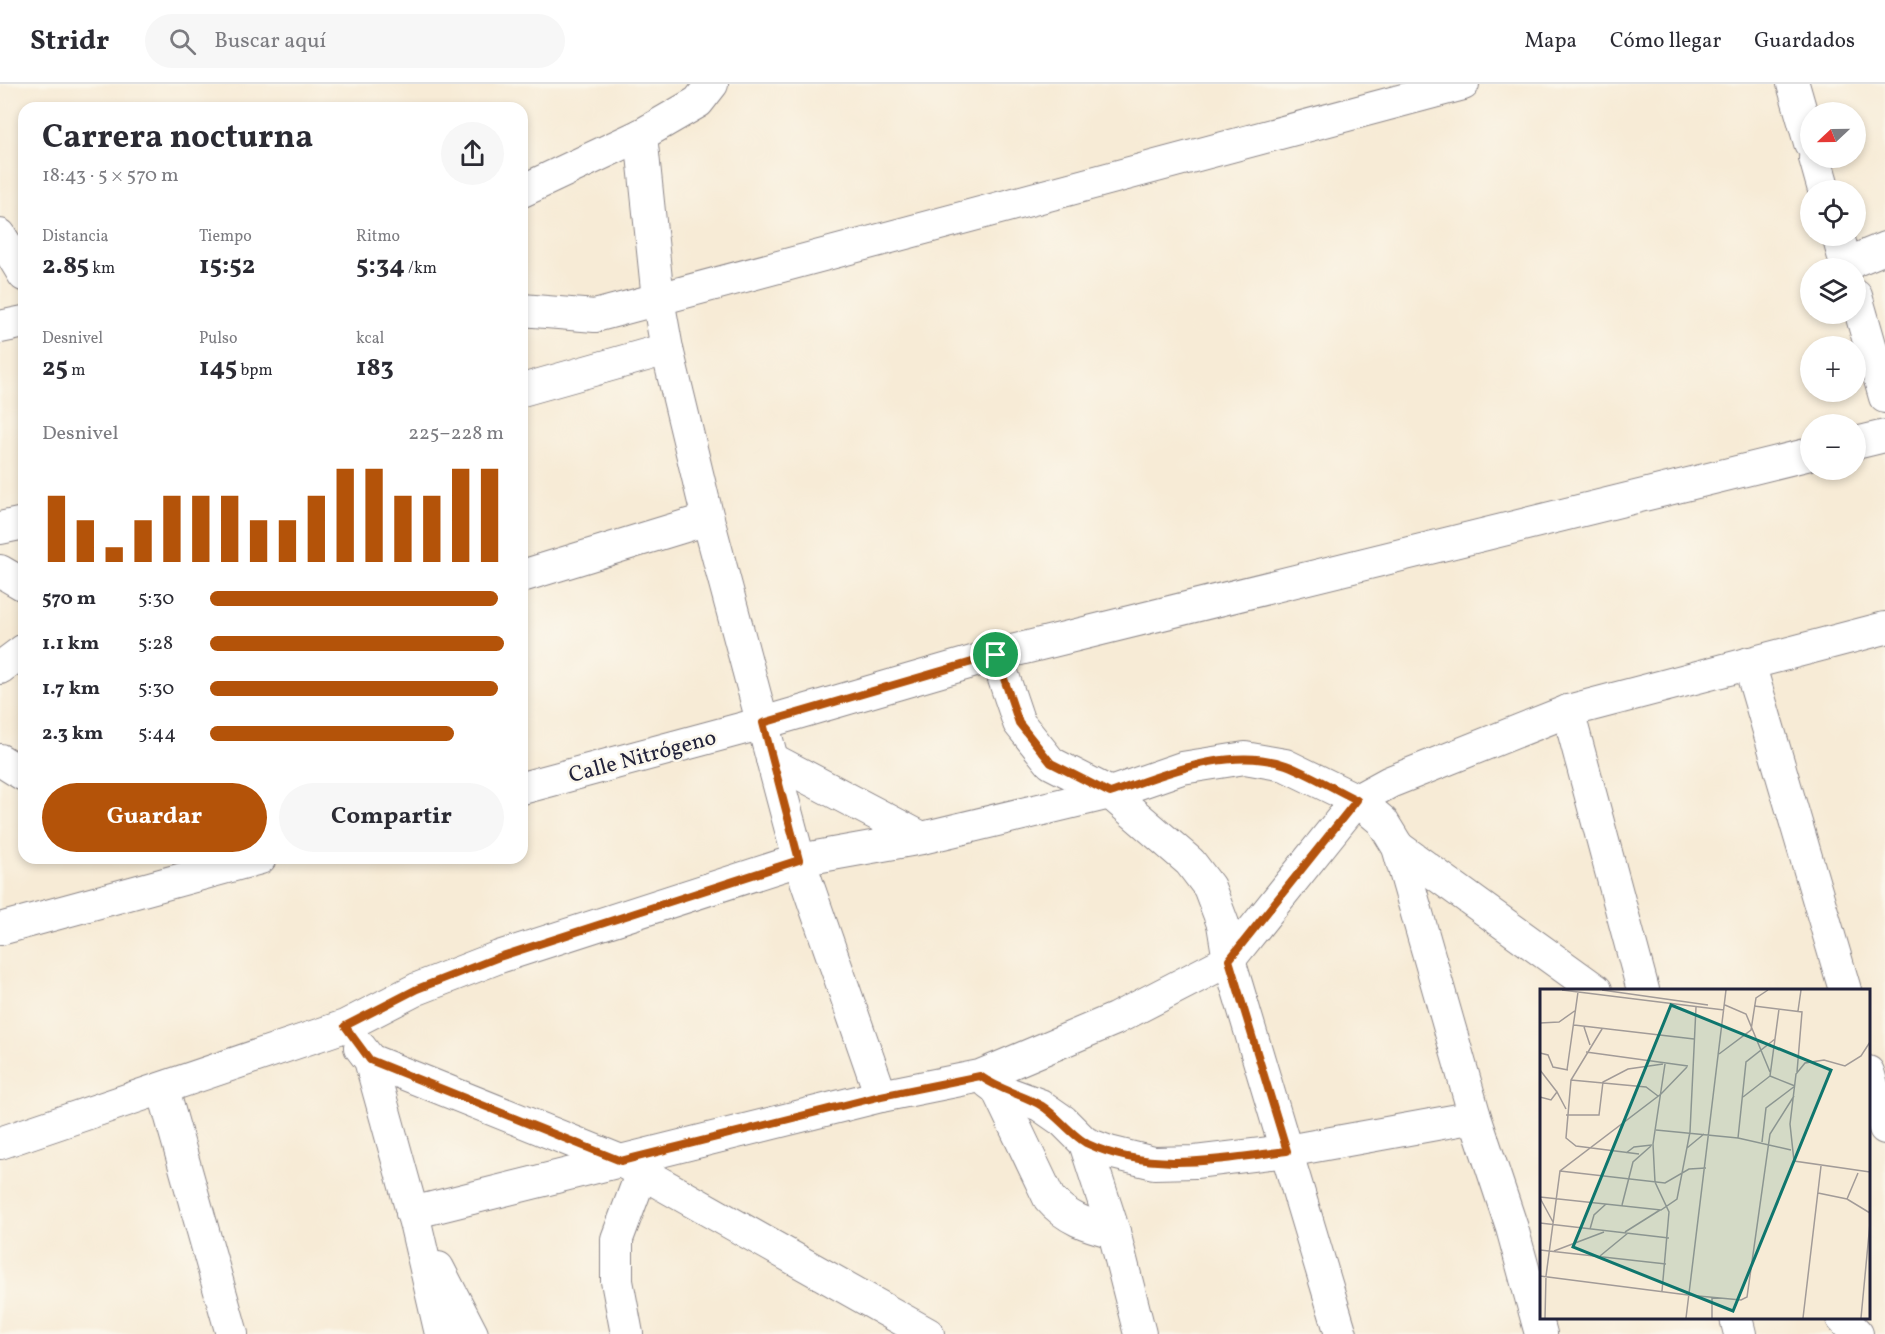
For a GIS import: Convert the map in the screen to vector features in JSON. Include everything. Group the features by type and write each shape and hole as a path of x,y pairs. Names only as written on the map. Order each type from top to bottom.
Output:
{"street":[{"path":"528,188 641,135 698,102 712,84"},
{"path":"528,310 595,316 1463,84"},
{"path":"1793,84 1800,108"},
{"path":"641,135 658,299 667,349 708,519 799,860 881,1096"},
{"path":"0,235 18,265"},
{"path":"1844,256 1885,248"},
{"path":"0,327 18,323"},
{"path":"1864,324 1885,397"},
{"path":"528,388 667,349"},
{"path":"1866,441 1885,436"},
{"name":"Calle Nitrógeno","path":"528,786 763,723 996,655 1800,456"},
{"path":"528,574 708,519"},
{"path":"0,528 18,524"},
{"path":"0,571 18,582"},
{"path":"414,1219 631,1167 881,1096 989,1082 1229,960 1357,800 1390,782 1568,711 1885,628"},
{"path":"0,668 18,654"},
{"path":"996,655 1019,723 1051,763 1110,793 1190,862 1209,887 1223,924 1229,960 1341,1334"},
{"path":"1749,663 1845,989"},
{"path":"1568,711 1643,989"},
{"path":"0,1143 345,1026 417,989 499,957 799,860 922,838 1110,793 1182,768 1245,758 1285,765 1357,800 1382,821 1398,847 1475,1117 1512,1228 1541,1334"},
{"path":"772,759 922,838"},
{"path":"0,760 18,771"},
{"path":"1398,847 1508,929 1595,989"},
{"path":"174,864 193,876"},
{"path":"0,929 238,864"},
{"path":"345,1026 370,1060 414,1219 441,1334"},
{"path":"370,1060 631,1167 928,1334"},
{"path":"1870,1076 1885,1128"},
{"path":"989,1082 1040,1105 1063,1121 1085,1143 1109,1152 1154,1162 1196,1162 1287,1151 1475,1117"},
{"path":"989,1082 1049,1198 1061,1212 1083,1224 1114,1232"},
{"path":"163,1089 232,1334"},
{"path":"1870,1122 1885,1133"},
{"path":"1085,1143 1114,1232 1140,1334"},
{"path":"627,1334 617,1281 617,1239 631,1167"},
{"path":"414,1219 472,1334"},
{"path":"1512,1228 1540,1247"},
{"path":"1736,1319 1740,1334"},
{"path":"1844,1319 1857,1334"}],"route":[{"path":"996,655 1019,723 1051,763 1110,793 1182,768 1245,758 1285,765 1357,800 1229,960 1287,1151 1196,1162 1154,1162 1109,1152 1085,1143 1063,1121 1040,1105 998,1089 980,1076 881,1096 621,1161 370,1060 345,1026 417,989 499,957 799,860 763,723 867,690 996,655"}]}
